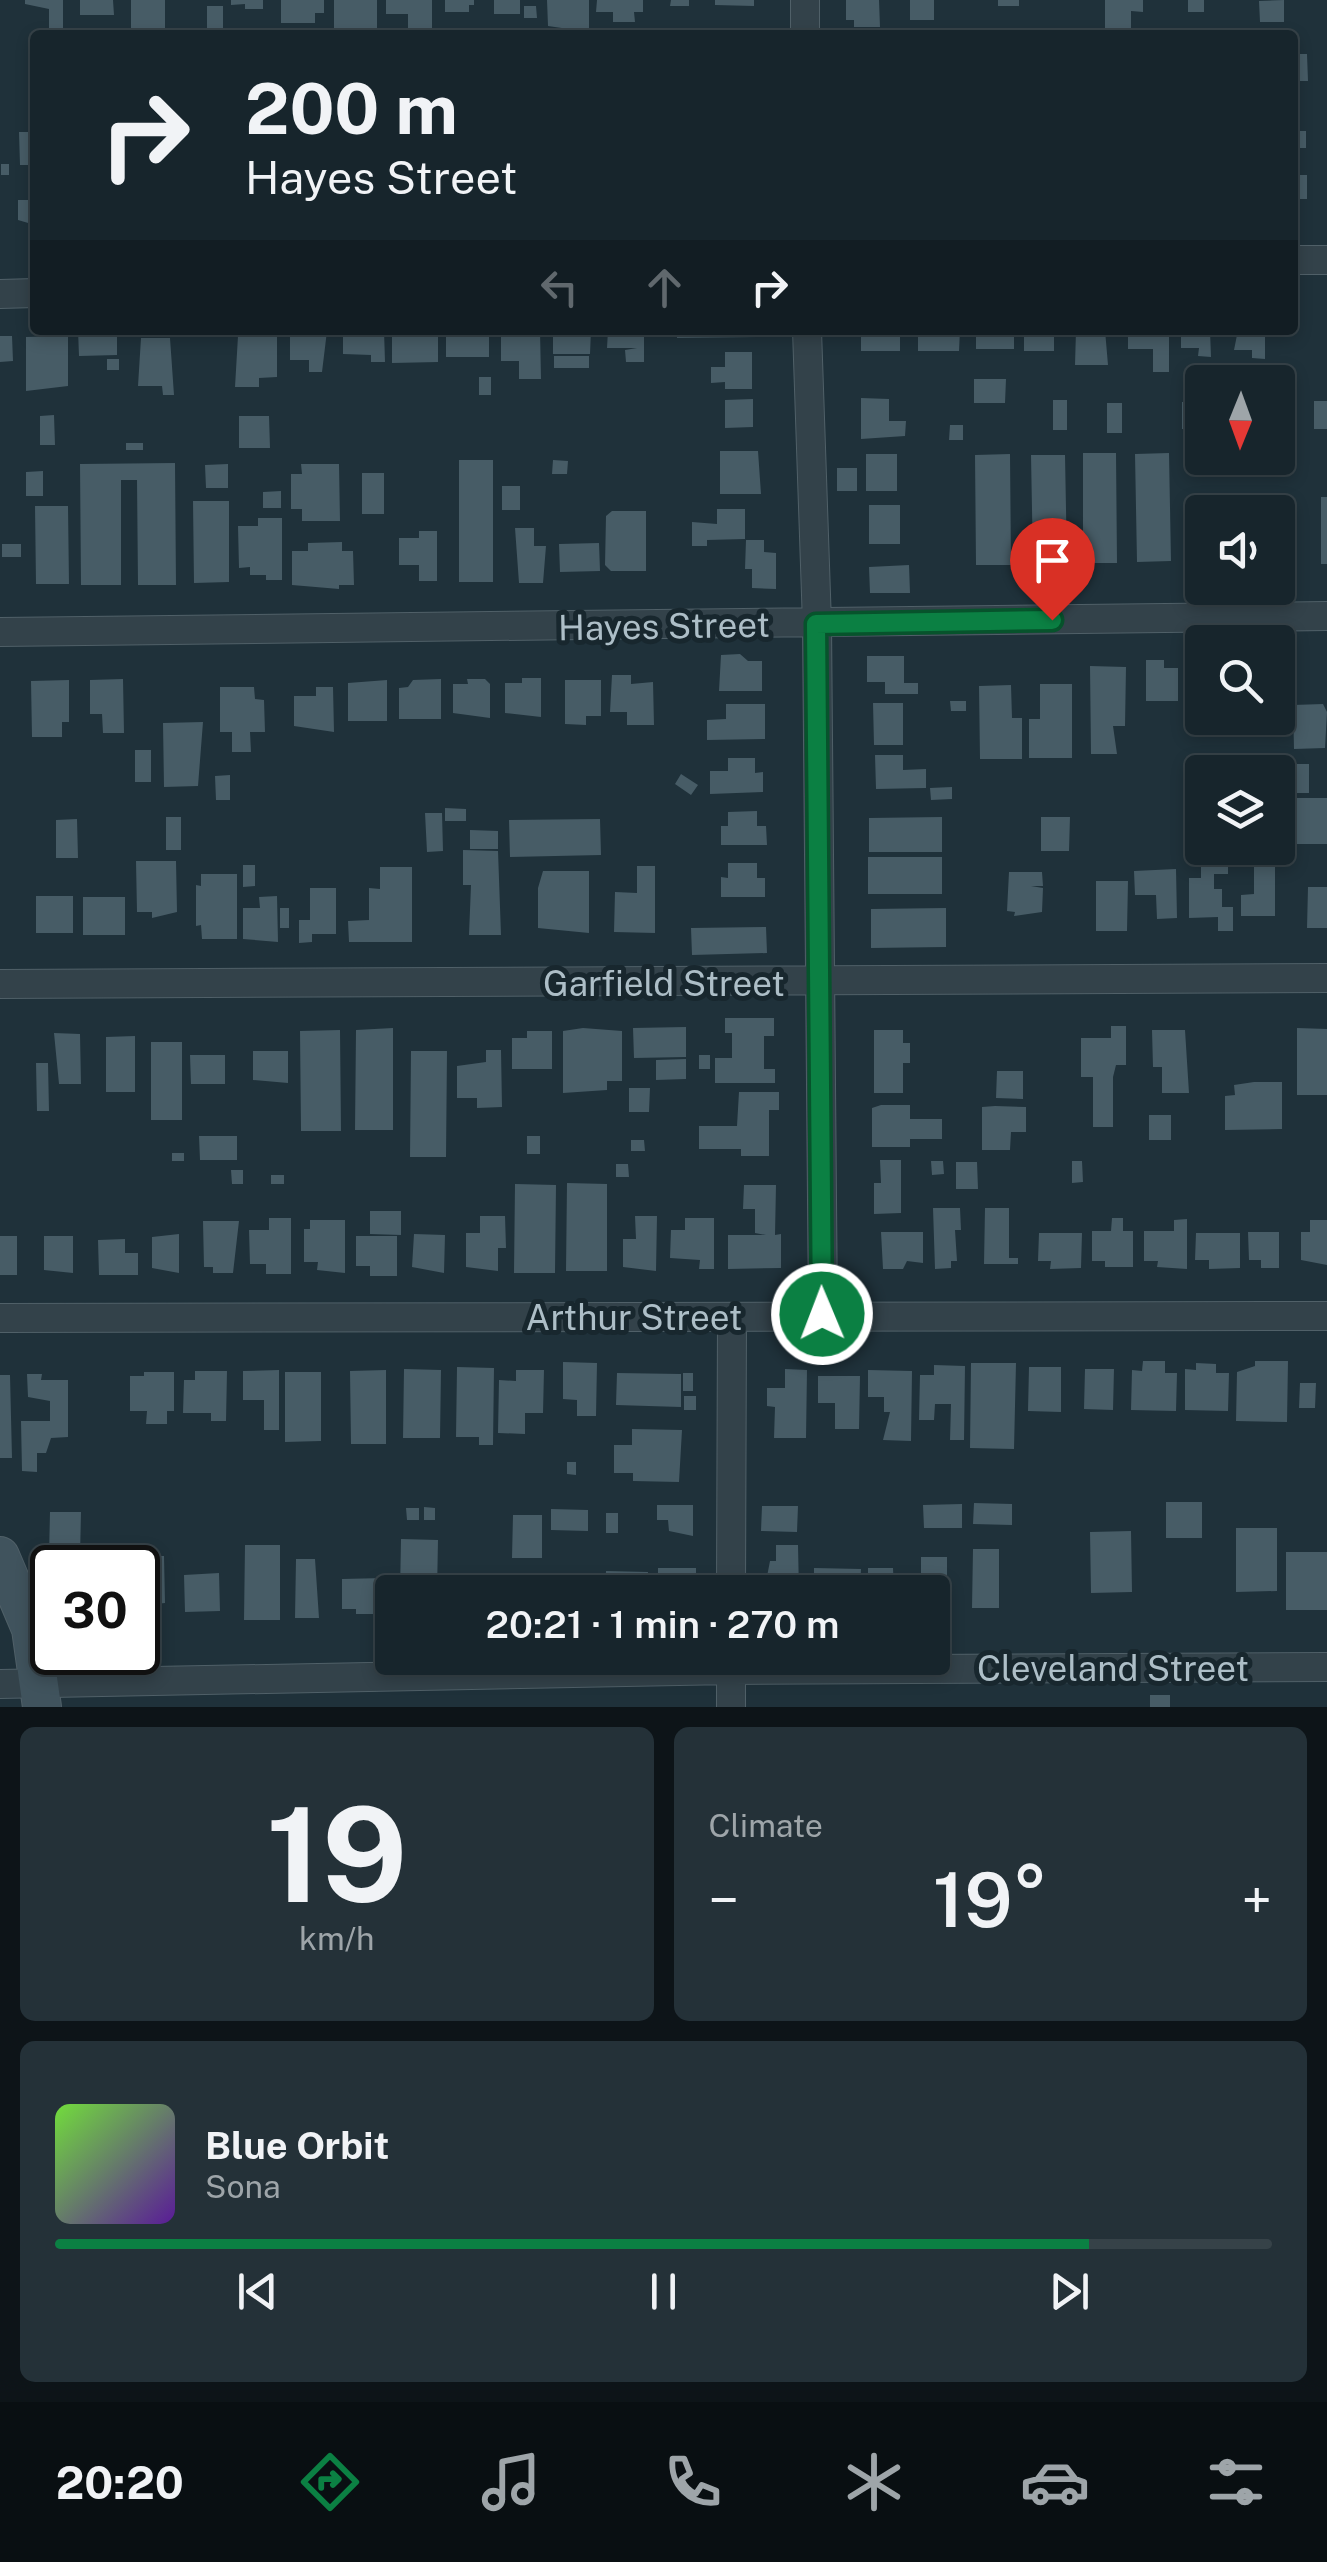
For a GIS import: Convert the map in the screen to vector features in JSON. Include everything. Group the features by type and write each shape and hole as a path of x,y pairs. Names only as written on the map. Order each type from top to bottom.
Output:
{"street":[{"path":"805,0 805,30"},
{"path":"1298,260 1327,260"},
{"path":"0,294 30,292"},
{"path":"807,335 816,624 822,1314"},
{"name":"Hayes Street","path":"0,632 1327,616"},
{"name":"Garfield Street","path":"0,984 1327,978"},
{"name":"Arthur Street","path":"0,1318 1327,1316"},
{"path":"731,1575 732,1318"},
{"path":"0,1556 31,1629 42,1695"},
{"name":"Cleveland Street","path":"950,1665 1327,1668"},
{"name":"Cleveland Street","path":"0,1684 42,1695 487,1675"},
{"path":"731,1675 732,1707"}],"building":[{"path":"25,0 63,0 63,30 49,30 49,9 25,4"},
{"path":"80,0 113,0 114,15 80,15"},
{"path":"131,0 165,0 165,30 131,30"},
{"path":"231,0 263,0 263,9 245,9 245,4 231,5"},
{"path":"281,0 324,0 324,13 315,13 315,23 281,23"},
{"path":"334,0 377,0 377,30 334,30"},
{"path":"386,0 432,0 432,30 408,30 408,14 386,14"},
{"path":"445,0 474,0 474,5 469,5 469,12 445,12"},
{"path":"494,0 520,0 520,14 494,14"},
{"path":"547,0 589,0 589,30 548,26"},
{"path":"597,0 643,0 643,12 634,12 635,22 613,22 613,12 596,12"},
{"path":"671,0 689,0 689,6 670,6"},
{"path":"715,0 754,0 754,6 715,5"},
{"path":"846,0 879,0 880,27 854,27 854,20 846,20"},
{"path":"910,0 934,0 934,20 910,20"},
{"path":"998,0 1019,0 1019,6 998,6"},
{"path":"1105,0 1143,0 1143,12 1131,11 1131,30 1105,30"},
{"path":"1188,0 1204,0 1204,12 1188,12"},
{"path":"1284,0 1284,22 1260,22 1259,1"},
{"path":"207,6 223,6 223,28 207,28"},
{"path":"524,6 536,6 537,18 524,18"},
{"path":"1298,54 1307,54 1308,81 1298,81"},
{"path":"1298,131 1306,131 1306,148 1299,148 1299,166"},
{"path":"19,132 30,132 30,165 20,165"},
{"path":"1,164 9,164 9,175 1,175"},
{"path":"1298,175 1307,175 1307,199 1298,199"},
{"path":"30,193 30,224 18,220 18,200 28,200"},
{"path":"78,335 117,335 117,355 79,356"},
{"path":"277,335 277,377 259,378 259,387 235,387 238,336"},
{"path":"290,335 327,335 322,372 309,372 309,360 290,360"},
{"path":"343,335 384,335 385,362 371,362 371,355 343,354"},
{"path":"392,335 438,335 438,362 392,363"},
{"path":"446,335 489,335 489,357 446,357"},
{"path":"501,335 540,335 541,379 519,379 519,361 501,361"},
{"path":"553,335 591,335 590,354 553,354"},
{"path":"608,335 644,335 644,362 626,362 625,350 637,348 607,348"},
{"path":"677,335 757,335 757,337"},
{"path":"861,335 900,335 900,351 861,351"},
{"path":"918,335 960,335 959,351 918,351"},
{"path":"976,335 1014,335 1014,349 976,349"},
{"path":"1024,335 1054,335 1054,351 1024,351"},
{"path":"1076,335 1105,335 1108,365 1075,365"},
{"path":"1128,335 1169,335 1169,372 1153,372 1153,349 1128,349"},
{"path":"1181,335 1210,335 1211,357 1198,356 1199,348 1181,348"},
{"path":"1237,335 1265,335 1265,359 1252,358 1252,350 1234,350"},
{"path":"0,336 12,336 13,361 0,362"},
{"path":"68,336 68,386 26,391 26,337"},
{"path":"141,338 170,338 174,395 163,395 162,386 138,386"},
{"path":"725,352 752,352 752,389 725,389 725,382 711,383 711,367 725,367"},
{"path":"554,356 589,356 589,368 554,368"},
{"path":"107,359 119,359 119,370 107,370"},
{"path":"479,377 491,377 491,395 479,395"},
{"path":"974,379 1006,379 1005,403 974,403"},
{"path":"861,398 889,399 889,421 906,421 905,436 861,439"},
{"path":"753,399 753,427 725,428 725,400"},
{"path":"1053,400 1067,400 1067,430 1053,430"},
{"path":"1314,401 1327,401 1327,429 1314,429"},
{"path":"1185,402 1185,429 1182,429"},
{"path":"1107,403 1122,403 1122,433 1107,433"},
{"path":"54,415 55,445 40,445 40,416"},
{"path":"239,416 269,416 270,448 239,448"},
{"path":"950,425 963,425 963,440 949,440"},
{"path":"126,443 143,443 143,450 126,450"},
{"path":"720,451 758,451 761,494 720,494"},
{"path":"1083,453 1116,453 1117,563 1083,563"},
{"path":"1169,453 1171,561 1137,562 1135,454"},
{"path":"866,454 897,454 897,491 866,491"},
{"path":"1010,454 1011,565 976,565 975,455"},
{"path":"1031,455 1065,455 1067,563 1033,564"},
{"path":"459,460 493,460 493,582 459,582"},
{"path":"553,460 568,461 567,474 552,474"},
{"path":"175,463 176,585 138,585 137,480 121,480 121,585 81,585 80,464"},
{"path":"228,464 228,488 206,488 205,465"},
{"path":"301,464 339,464 340,521 302,521 302,509 291,509 291,474 302,474"},
{"path":"837,468 857,468 857,491 837,491"},
{"path":"43,471 43,496 26,496 26,472"},
{"path":"362,473 384,473 384,514 362,514"},
{"path":"502,486 520,486 520,510 502,510"},
{"path":"281,491 281,508 263,508 263,492"},
{"path":"1321,497 1327,497 1327,564 1321,564"},
{"path":"193,501 229,501 229,582 194,583"},
{"path":"869,505 900,505 900,544 869,544"},
{"path":"35,506 68,506 69,584 36,584"},
{"path":"717,509 745,509 745,539 707,540 707,546 692,546 692,522 717,524"},
{"path":"612,511 646,511 646,571 611,571 605,565 606,516"},
{"path":"258,518 282,518 282,580 266,580 266,575 250,575 250,567 239,568 238,526 258,526"},
{"path":"515,528 534,528 534,546 546,546 543,583 519,583"},
{"path":"419,531 437,531 437,581 419,581 419,565 399,565 399,538 419,538"},
{"path":"746,540 764,540 764,552 776,553 776,589 752,588 752,569 745,569"},
{"path":"342,542 342,551 353,551 354,585 339,585 339,589 292,585 292,551 308,551 308,543"},
{"path":"599,543 600,571 560,572 559,544"},
{"path":"2,544 21,544 21,557 2,557"},
{"path":"909,565 910,593 870,593 869,567"},
{"path":"740,654 748,661 762,661 762,691 719,691 721,655"},
{"path":"867,656 904,656 904,683 918,683 918,694 885,694 885,682 867,682"},
{"path":"1146,660 1164,660 1164,668 1178,668 1178,701 1146,701"},
{"path":"1090,666 1126,667 1125,726 1113,726 1117,754 1091,754"},
{"path":"612,675 631,675 631,684 653,682 654,725 627,725 627,712 610,712"},
{"path":"522,678 541,678 541,717 505,713 505,683 522,683"},
{"path":"123,679 124,733 103,733 102,714 90,714 90,680"},
{"path":"441,679 441,719 399,719 399,688 408,687 413,680"},
{"path":"467,679 485,679 490,684 490,718 453,713 453,684 468,684"},
{"path":"69,680 69,722 62,722 62,737 32,737 31,681"},
{"path":"387,680 387,721 348,721 348,683"},
{"path":"565,680 601,680 601,716 586,716 586,725 565,724"},
{"path":"1040,684 1072,684 1072,758 1029,758 1029,719 1040,719"},
{"path":"1011,685 1012,718 1022,718 1022,759 980,759 979,686"},
{"path":"220,687 254,687 255,699 264,700 265,732 250,732 251,752 232,752 232,732 220,732"},
{"path":"316,687 333,687 334,732 294,726 294,696 316,696"},
{"path":"950,701 966,701 966,711 951,711"},
{"path":"873,703 903,703 903,745 874,745"},
{"path":"726,704 765,704 765,739 707,740 707,720 726,719"},
{"path":"1323,704 1327,712 1325,748 1294,749 1295,705"},
{"path":"203,722 198,786 164,787 163,723"},
{"path":"135,750 151,750 151,782 135,782"},
{"path":"875,755 903,755 903,770 926,769 926,788 876,789"},
{"path":"728,758 755,758 755,773 763,772 763,792 710,794 710,771 728,771"},
{"path":"1295,764 1309,764 1309,793 1295,793"},
{"path":"681,774 698,785 691,795 675,784"},
{"path":"230,775 230,800 216,800 215,776"},
{"path":"952,787 952,799 931,800 930,788"},
{"path":"1296,798 1327,798 1327,844 1295,844"},
{"path":"445,808 466,809 466,821 445,821"},
{"path":"757,811 757,826 766,826 767,845 721,845 721,826 728,826 728,812"},
{"path":"425,813 442,813 443,851 427,852"},
{"path":"166,817 181,817 181,850 166,850"},
{"path":"942,817 942,852 869,852 869,818"},
{"path":"1041,817 1070,817 1069,851 1041,851"},
{"path":"77,819 78,858 56,858 56,820"},
{"path":"600,819 601,855 510,857 509,820"},
{"path":"470,830 498,831 498,849 470,849"},
{"path":"463,850 498,851 501,935 469,935 471,885 463,885"},
{"path":"868,857 942,857 942,894 868,894"},
{"path":"136,861 176,861 177,912 152,918 152,912 137,912"},
{"path":"728,863 757,863 757,878 765,878 765,897 721,897 721,877 728,878"},
{"path":"243,865 255,865 255,886 243,887"},
{"path":"1201,865 1228,865 1228,874 1214,874 1214,889 1222,889 1222,907 1233,907 1233,931 1218,931 1218,917 1189,918 1189,878 1201,878"},
{"path":"1254,865 1275,865 1275,916 1241,916 1241,895 1254,894"},
{"path":"637,866 655,866 655,933 614,932 615,892 637,893"},
{"path":"380,867 412,867 412,942 349,942 348,921 369,920 369,888 380,889"},
{"path":"1176,869 1177,918 1157,919 1156,895 1135,895 1134,871"},
{"path":"543,871 589,871 589,933 538,928 538,888"},
{"path":"1009,872 1042,872 1043,886 1031,886 1043,888 1042,912 1014,916 1015,912 1007,911"},
{"path":"201,874 237,874 237,939 202,939 201,925 196,926 196,885 201,886"},
{"path":"1096,881 1128,881 1127,931 1096,931"},
{"path":"1308,887 1327,887 1327,928 1307,928"},
{"path":"310,888 336,888 336,934 312,934 312,942 299,943 299,920 310,920"},
{"path":"36,896 73,896 73,933 36,933"},
{"path":"277,896 278,942 243,939 243,908 260,908 259,897"},
{"path":"83,897 125,897 125,935 83,935"},
{"path":"280,908 289,908 289,928 280,928"},
{"path":"946,908 946,947 871,948 871,909"},
{"path":"766,927 767,953 692,955 691,928"},
{"path":"725,1018 774,1018 774,1036 764,1036 764,1069 775,1069 775,1083 715,1083 715,1058 732,1058 732,1033 725,1033"},
{"path":"1111,1026 1126,1026 1126,1065 1116,1065 1113,1077 1113,1127 1093,1127 1093,1077 1081,1077 1081,1038 1111,1038"},
{"path":"686,1027 686,1057 634,1058 633,1028"},
{"path":"393,1028 393,1130 355,1130 356,1030"},
{"path":"1297,1028 1327,1029 1327,1095 1297,1095"},
{"path":"340,1030 341,1131 301,1131 300,1031"},
{"path":"874,1030 903,1030 903,1043 910,1043 910,1063 903,1063 903,1093 874,1093"},
{"path":"1152,1030 1185,1030 1189,1093 1162,1093 1162,1067 1153,1067"},
{"path":"527,1031 552,1031 552,1069 512,1069 512,1038 527,1038"},
{"path":"563,1031 622,1031 622,1081 607,1081 607,1090 563,1093"},
{"path":"54,1033 80,1034 81,1084 59,1084"},
{"path":"135,1036 135,1092 106,1092 106,1037"},
{"path":"151,1042 182,1042 182,1120 151,1120"},
{"path":"486,1050 501,1050 502,1107 477,1108 477,1098 457,1098 457,1066 486,1062"},
{"path":"253,1051 288,1051 288,1083 253,1080"},
{"path":"411,1051 447,1051 446,1157 410,1157"},
{"path":"190,1055 225,1055 225,1084 191,1084"},
{"path":"699,1055 710,1055 710,1069 699,1069"},
{"path":"686,1059 686,1079 656,1080 656,1060"},
{"path":"36,1063 48,1063 49,1111 37,1111"},
{"path":"997,1071 1023,1071 1023,1099 996,1098"},
{"path":"1282,1082 1282,1129 1225,1130 1225,1096 1235,1095 1234,1085"},
{"path":"629,1088 650,1088 649,1112 629,1112"},
{"path":"739,1092 779,1092 779,1110 769,1110 769,1156 741,1156 741,1149 699,1149 699,1126 737,1126"},
{"path":"910,1105 910,1119 942,1119 942,1139 910,1139 910,1147 872,1147 872,1108"},
{"path":"982,1107 1026,1107 1026,1132 1011,1132 1010,1150 982,1150"},
{"path":"1149,1115 1171,1115 1171,1140 1149,1140"},
{"path":"199,1136 237,1136 237,1160 200,1160"},
{"path":"527,1136 540,1136 540,1154 527,1154"},
{"path":"631,1140 644,1140 645,1151 631,1151"},
{"path":"172,1153 184,1153 184,1161 172,1161"},
{"path":"880,1160 901,1160 901,1213 874,1214 874,1183 881,1183"},
{"path":"931,1161 943,1161 944,1174 932,1175"},
{"path":"1072,1161 1082,1161 1083,1182 1072,1183"},
{"path":"956,1162 977,1162 978,1189 956,1189"},
{"path":"616,1164 628,1164 629,1177 616,1177"},
{"path":"231,1170 243,1170 243,1184 232,1184"},
{"path":"271,1175 284,1175 284,1184 271,1184"},
{"path":"567,1183 607,1184 607,1271 566,1271"},
{"path":"515,1184 556,1185 555,1273 514,1273"},
{"path":"744,1185 776,1185 775,1235 781,1234 781,1268 728,1269 728,1235 766,1235 755,1233 755,1209 743,1209"},
{"path":"933,1208 960,1208 961,1230 955,1230 957,1261 951,1261 951,1268 935,1269"},
{"path":"985,1208 1009,1208 1009,1258 1018,1258 1018,1264 984,1264"},
{"path":"370,1211 401,1211 401,1235 370,1234"},
{"path":"480,1216 505,1216 506,1248 498,1248 498,1271 466,1267 466,1233 480,1233"},
{"path":"635,1216 657,1216 656,1271 623,1267 623,1239 636,1239"},
{"path":"269,1218 291,1218 291,1274 266,1274 266,1264 250,1264 249,1230 269,1230"},
{"path":"685,1218 714,1218 714,1269 699,1269 700,1260 670,1258 671,1230 685,1230"},
{"path":"1112,1218 1123,1218 1123,1231 1133,1231 1133,1267 1105,1267 1105,1261 1092,1261 1092,1231 1111,1231"},
{"path":"1187,1219 1187,1269 1157,1267 1158,1261 1144,1261 1144,1231 1174,1231 1174,1220"},
{"path":"310,1220 345,1220 345,1273 317,1270 318,1262 304,1262 304,1229 310,1229"},
{"path":"1310,1220 1327,1220 1327,1265 1301,1260 1301,1232 1310,1232"},
{"path":"203,1221 239,1221 233,1273 213,1273 213,1267 204,1267"},
{"path":"881,1232 923,1232 923,1263 907,1261 903,1269 883,1269"},
{"path":"1248,1232 1279,1232 1279,1268 1261,1268 1261,1260 1249,1260"},
{"path":"1039,1233 1082,1233 1081,1268 1050,1269 1051,1261 1038,1261"},
{"path":"1196,1233 1240,1233 1240,1268 1209,1269 1209,1260 1195,1260"},
{"path":"179,1234 179,1273 152,1268 152,1237"},
{"path":"414,1234 445,1235 444,1273 412,1267"},
{"path":"0,1236 17,1236 17,1275 0,1275"},
{"path":"44,1236 73,1236 73,1273 44,1270"},
{"path":"356,1236 397,1236 397,1276 370,1276 370,1266 356,1266"},
{"path":"125,1239 125,1253 138,1253 138,1275 99,1275 98,1240"},
{"path":"1143,1361 1165,1361 1165,1373 1177,1373 1176,1411 1131,1410 1132,1370 1142,1371"},
{"path":"1255,1361 1288,1361 1287,1422 1236,1421 1237,1372 1255,1366"},
{"path":"563,1362 597,1363 596,1416 577,1416 577,1400 563,1399"},
{"path":"971,1363 1016,1363 1014,1449 970,1448"},
{"path":"1196,1363 1216,1364 1216,1373 1229,1373 1228,1411 1185,1410 1185,1369 1196,1370"},
{"path":"934,1365 965,1366 964,1440 950,1440 951,1404 935,1404 934,1420 919,1420 920,1375 934,1375"},
{"path":"457,1367 494,1368 493,1445 479,1445 479,1437 456,1437"},
{"path":"1029,1367 1061,1367 1061,1412 1028,1411"},
{"path":"404,1369 441,1370 440,1438 403,1438"},
{"path":"785,1369 807,1370 806,1438 774,1438 775,1407 767,1406 767,1388 785,1388"},
{"path":"1085,1369 1114,1369 1113,1410 1084,1409"},
{"path":"279,1370 279,1430 264,1430 264,1400 243,1400 243,1371"},
{"path":"386,1370 386,1444 351,1444 350,1371"},
{"path":"516,1370 544,1370 543,1413 525,1413 525,1434 498,1433 499,1380 516,1381"},
{"path":"868,1370 912,1371 911,1441 883,1440 890,1412 884,1412 884,1397 868,1397"},
{"path":"195,1371 227,1371 226,1421 211,1421 211,1413 183,1413 184,1380 195,1380"},
{"path":"144,1372 174,1372 174,1411 167,1411 167,1424 146,1424 147,1411 130,1411 130,1376 144,1376"},
{"path":"285,1372 321,1372 321,1441 285,1442"},
{"path":"617,1373 681,1374 681,1407 616,1405"},
{"path":"683,1373 693,1373 693,1391 683,1391"},
{"path":"27,1374 42,1374 41,1380 68,1380 68,1437 51,1438 46,1453 37,1453 37,1472 22,1471 21,1421 50,1421 50,1401 28,1397"},
{"path":"0,1375 10,1375 12,1458 0,1458"},
{"path":"818,1376 860,1376 859,1429 835,1429 835,1403 818,1403"},
{"path":"1300,1383 1316,1383 1315,1408 1299,1408"},
{"path":"684,1396 696,1396 696,1410 684,1410"},
{"path":"632,1429 682,1430 679,1482 633,1481 633,1473 614,1473 614,1445 632,1445"},
{"path":"567,1462 576,1462 576,1475 567,1474"},
{"path":"1166,1502 1202,1502 1202,1538 1166,1538"},
{"path":"974,1503 1012,1504 1012,1525 973,1524"},
{"path":"962,1504 962,1528 924,1528 923,1505"},
{"path":"657,1505 693,1505 693,1536 669,1531 668,1520 657,1520"},
{"path":"762,1506 798,1506 797,1532 761,1531"},
{"path":"424,1507 435,1508 435,1520 424,1520"},
{"path":"406,1508 419,1508 419,1520 407,1520"},
{"path":"551,1509 588,1510 588,1531 551,1530"},
{"path":"50,1512 81,1512 80,1545 49,1545"},
{"path":"606,1513 618,1513 618,1533 606,1533"},
{"path":"513,1515 542,1515 542,1558 512,1558"},
{"path":"1236,1528 1277,1528 1277,1591 1236,1592"},
{"path":"1131,1531 1132,1592 1091,1593 1090,1532"},
{"path":"401,1539 438,1540 437,1575 400,1575"},
{"path":"245,1545 280,1545 280,1620 244,1620"},
{"path":"776,1545 798,1545 799,1575 767,1575 770,1561 776,1561"},
{"path":"973,1549 999,1549 999,1608 972,1608"},
{"path":"1286,1552 1327,1552 1327,1610 1286,1610"},
{"path":"160,1556 164,1556 165,1603 160,1604"},
{"path":"921,1557 947,1557 947,1575 921,1575"},
{"path":"296,1559 315,1559 319,1618 295,1618"},
{"path":"658,1568 696,1568 696,1575 658,1575"},
{"path":"814,1568 861,1569 861,1575 814,1575"},
{"path":"868,1568 893,1568 893,1575 868,1575"},
{"path":"606,1571 648,1572 648,1575 606,1575"},
{"path":"219,1573 220,1611 185,1612 184,1575"},
{"path":"375,1578 375,1614 342,1609 342,1579"},
{"path":"1150,1695 1170,1695 1170,1707 1150,1707"}],"route":[{"path":"822,1314 816,624 1052,620"}]}
